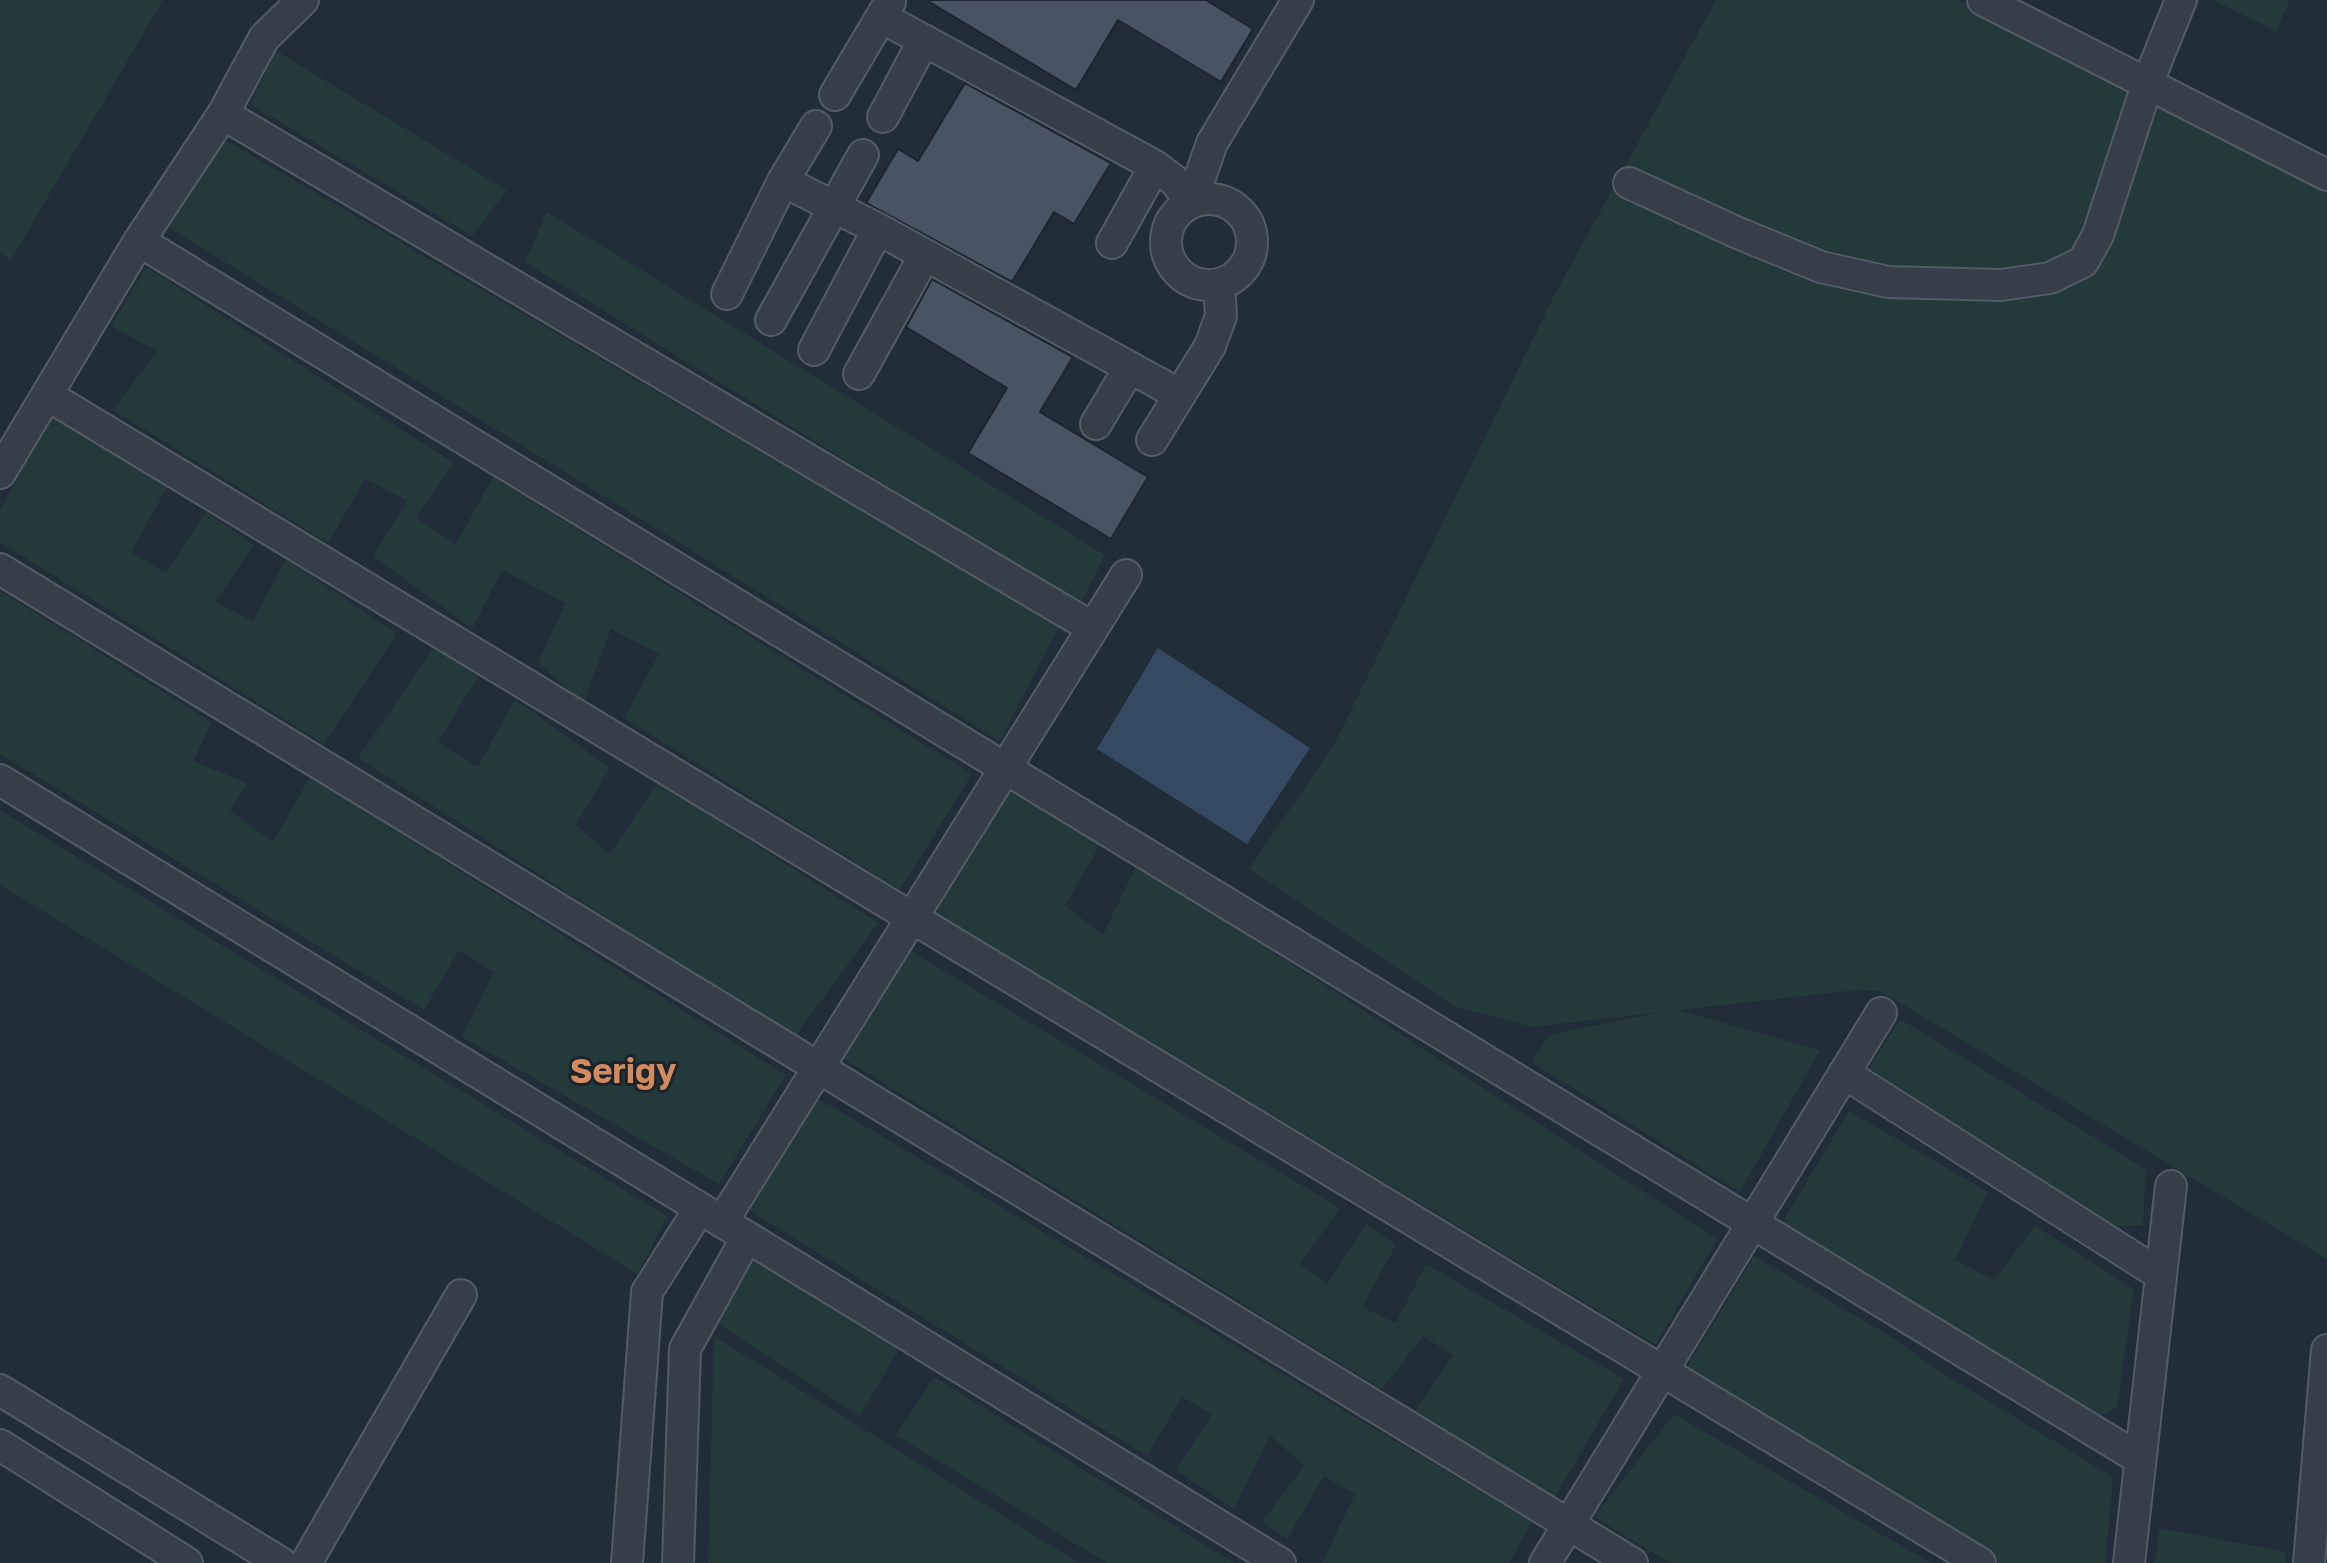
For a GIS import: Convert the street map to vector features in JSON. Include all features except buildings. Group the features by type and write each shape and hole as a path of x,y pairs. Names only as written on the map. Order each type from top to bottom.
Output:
{"street":[{"path":"0,473 139,241 223,114 264,38 303,0"},
{"path":"1205,202 1213,169 1212,143 1298,0"},
{"path":"1983,0 2327,175"},
{"path":"1629,183 1821,267 1888,282 2001,285 2050,278 2083,262 2098,235 2148,82 2181,0"},
{"path":"835,95 886,8 924,40 1155,166 1205,202 1232,206 1250,228 1252,243 1243,269 1232,279 1219,284 1192,282 1171,263 1166,250 1170,222 1178,211 1205,202"},
{"path":"883,117 924,40"},
{"path":"223,114 1093,628"},
{"path":"727,294 783,181 816,126"},
{"path":"771,320 863,155"},
{"path":"1112,243 1155,166"},
{"path":"783,181 878,229 1180,395"},
{"path":"814,350 878,229"},
{"path":"139,241 2140,1459"},
{"path":"859,374 925,255"},
{"path":"1152,440 1210,346 1221,316 1219,284"},
{"path":"1096,424 1130,367"},
{"path":"47,395 1980,1563"},
{"path":"0,569 1632,1563"},
{"path":"678,1563 685,1349 723,1222 1126,575"},
{"path":"0,780 1280,1563"},
{"path":"1545,1563 1881,1013"},
{"path":"1844,1073 2161,1275"},
{"path":"2129,1563 2171,1186"},
{"path":"627,1563 647,1292 723,1222"},
{"path":"306,1563 461,1295"},
{"path":"2309,1563 2320,1527 2327,1350"},
{"path":"0,1390 281,1563"},
{"path":"0,1445 187,1563"},
{"path":"2319,1563 2327,1553"}],"green space":[{"path":"0,0 163,0 11,260 0,253"},
{"path":"1716,0 1957,0 2179,98 2327,175 2327,1259 1880,991 1857,990 1678,1010 1820,1050 1740,1192 1531,1062 1549,1035 1661,1012 1532,1027 1454,1006 1249,869 1335,743 1554,296"},
{"path":"2213,0 2290,0 2276,31"},
{"path":"276,51 507,190 472,236 250,104"},
{"path":"225,140 1059,626 1000,741 168,227"},
{"path":"547,212 1105,555 1080,605 525,262"},
{"path":"146,267 454,463 416,518 456,544 493,477 972,774 900,890 624,718 659,654 611,629 583,704 538,662 566,603 502,570 472,629 373,556 407,501 365,479 328,543 113,410 157,351 111,326"},
{"path":"51,413 169,484 131,552 166,573 206,512 254,545 215,602 253,621 286,559 397,634 324,744 0,542 0,510"},
{"path":"0,591 212,722 193,761 247,783 230,811 273,842 310,777 786,1075 719,1184 462,1037 494,972 459,950 424,1010 0,754"},
{"path":"434,647 479,675 438,742 478,767 515,699 610,768 576,825 610,854 658,782 878,923 794,1038 358,758"},
{"path":"1005,785 1100,845 1065,905 1103,935 1137,864 1717,1239 1656,1345 936,913"},
{"path":"0,810 667,1216 638,1274 0,885"},
{"path":"909,950 1340,1208 1300,1264 1327,1284 1366,1224 1396,1245 1362,1307 1396,1323 1426,1264 1624,1379 1555,1497 1415,1411 1453,1355 1423,1336 1382,1389 844,1059"},
{"path":"1900,1019 2146,1169 2143,1225 2108,1227 1869,1068"},
{"path":"816,1097 1532,1522 1509,1563 1322,1563 1355,1494 1324,1476 1287,1539 1262,1522 1304,1466 1270,1435 1234,1509 1176,1470 1212,1414 1182,1397 1147,1456 749,1210"},
{"path":"1849,1111 1988,1192 1955,1260 1994,1280 2035,1226 2134,1289 2117,1408 2100,1416 1779,1228"},
{"path":"1754,1256 1893,1338 1939,1371 2113,1477 2105,1563 1999,1563 1683,1373"},
{"path":"756,1258 898,1350 860,1416 717,1323"},
{"path":"714,1336 1079,1563 708,1563"},
{"path":"934,1377 1234,1563 1107,1563 896,1435"},
{"path":"1674,1414 1931,1563 1670,1563 1594,1517"},
{"path":"2159,1528 2286,1552 2285,1563 2155,1563"}],"water":[{"path":"1158,648 1310,748 1247,844 1097,749"}],"district":[{"name":"Serigy","path":"623,1072"}]}
